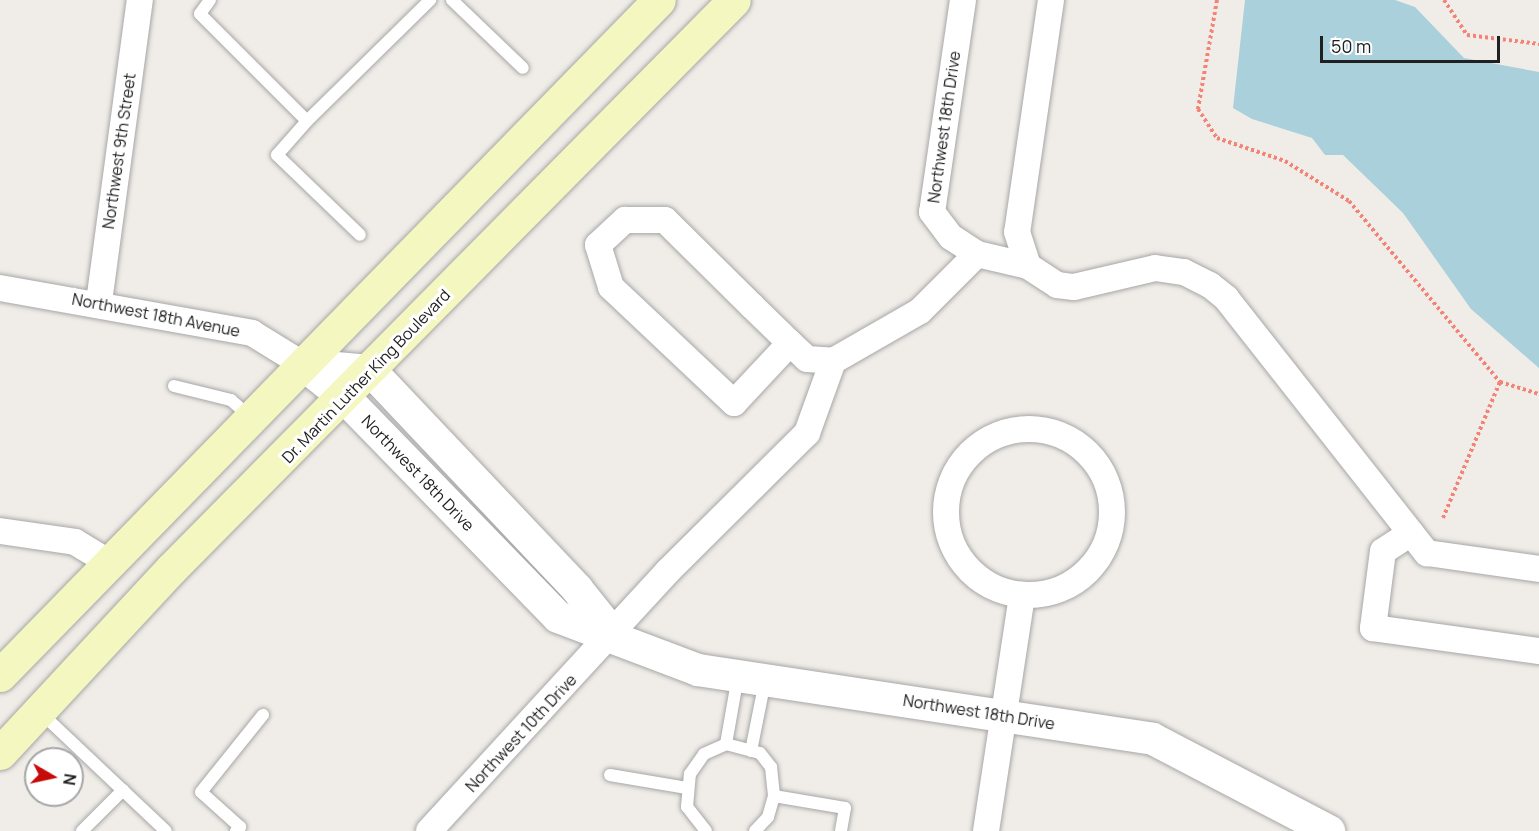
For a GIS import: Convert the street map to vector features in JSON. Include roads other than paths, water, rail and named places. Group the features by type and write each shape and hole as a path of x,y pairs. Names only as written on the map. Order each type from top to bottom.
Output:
{"main road":[{"path":"0,675 659,0"},
{"name":"Dr. Martin Luther King Boulevard","path":"0,753 171,569 345,398 734,0"}],"street":[{"name":"Northwest 9th Street","path":"99,302 141,0"},
{"name":"Northwest 18th Drive","path":"963,0 932,212 951,237 977,254 1028,266 1065,286 1155,268 1184,272 1210,285 1226,298 1427,554 1539,569"},
{"path":"1028,266 1017,232 1050,0"},
{"path":"790,342 734,403 611,287 598,245 609,228 625,220 665,220 807,358 833,361 920,311 977,254"},
{"name":"Northwest 18th Avenue","path":"0,288 99,302 252,333 304,365"},
{"name":"Northwest 10th Drive","path":"429,831 613,634 807,433 833,361"},
{"path":"304,365 370,371"},
{"name":"Northwest 18th Drive","path":"304,365 345,398 558,617 613,634 698,670 1153,739 1329,831"},
{"name":"Northwest 18th Drive","path":"370,371 577,589 613,634"},
{"path":"1035,428 1063,435 1085,449 1101,469 1112,520 1106,545 1085,573 1048,594 1022,595 994,588 964,563 946,520 948,491 960,464 981,443 1006,431 1035,428"},
{"path":"0,531 75,542 110,563"},
{"path":"1411,533 1383,551 1373,628 1539,651"},
{"path":"986,831 1022,595"}],"lane":[{"path":"210,0 200,14 307,121"},
{"path":"360,235 277,155 307,121 430,0"},
{"path":"452,0 523,68"},
{"path":"174,387 231,400 251,419"},
{"path":"706,831 691,818 687,788 695,764 726,744 752,677"},
{"path":"752,677 752,751"},
{"path":"39,711 166,831"},
{"path":"236,831 240,827 201,792 262,715"},
{"path":"726,744 752,751 771,767 774,796 768,817 755,831"},
{"path":"610,774 687,788"},
{"path":"82,831 123,790"},
{"path":"774,796 845,808 842,831"}],"water":[{"path":"1245,0 1395,0 1415,7 1464,58 1539,72 1539,368 1471,309 1403,213 1343,155 1325,155 1312,138 1252,119 1233,108"}]}
